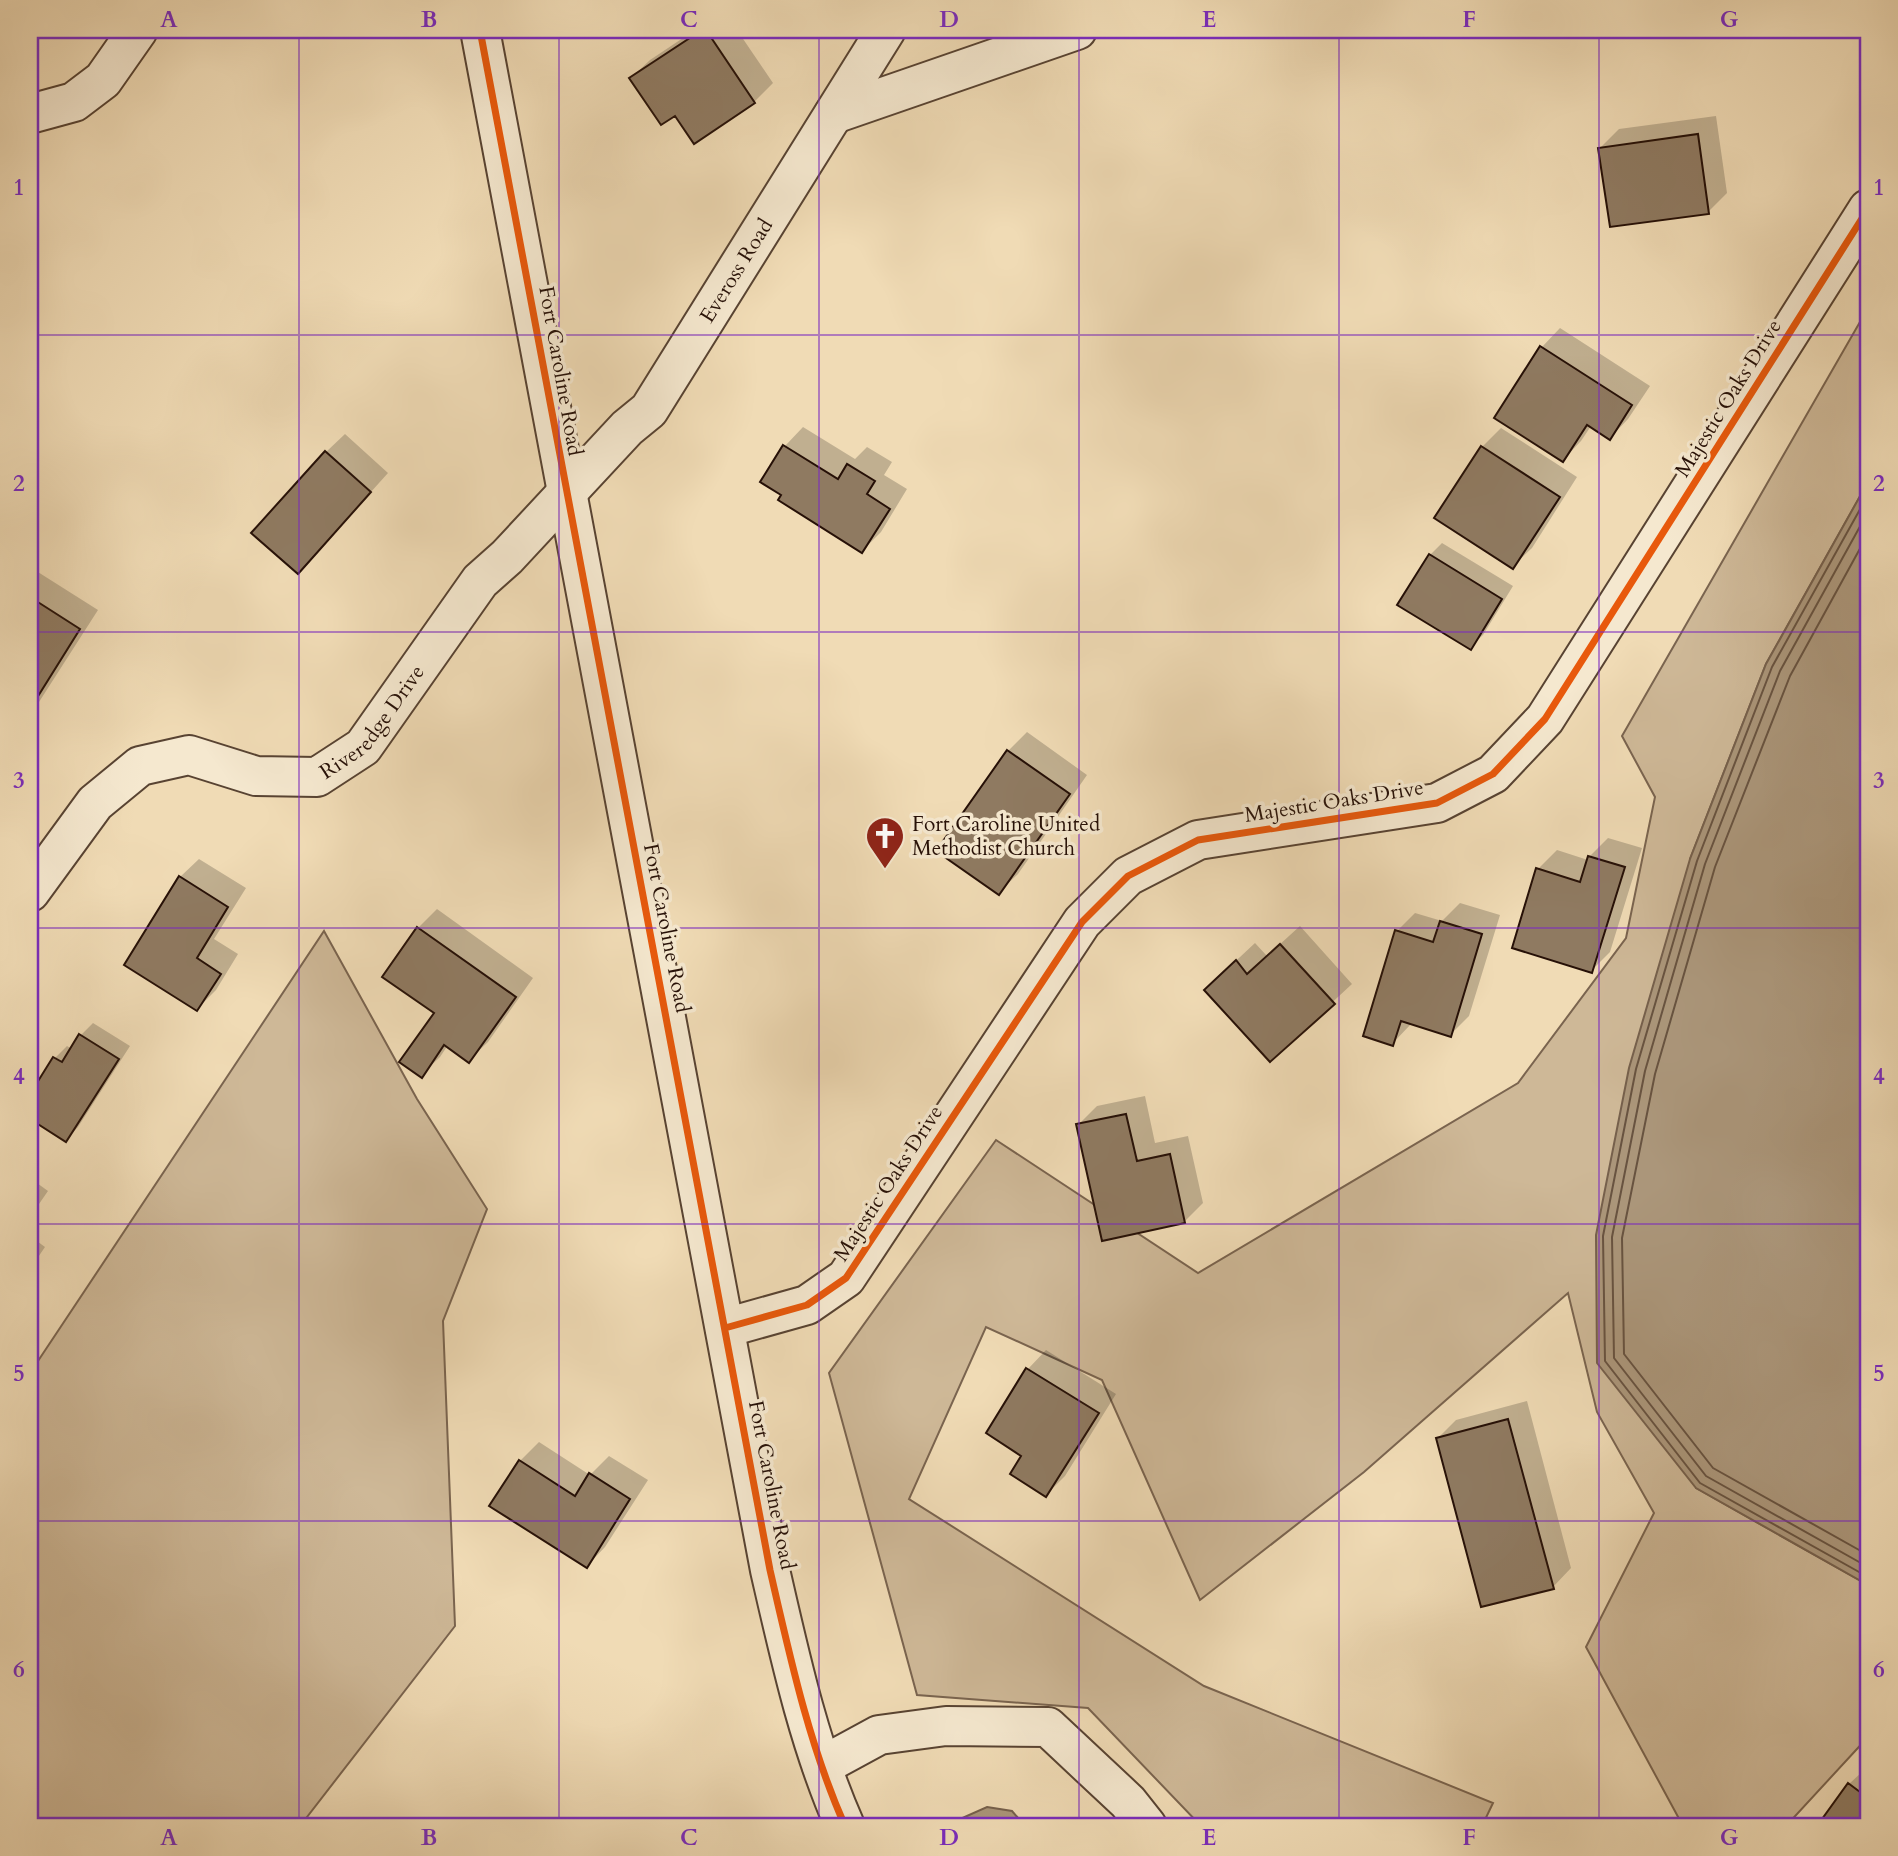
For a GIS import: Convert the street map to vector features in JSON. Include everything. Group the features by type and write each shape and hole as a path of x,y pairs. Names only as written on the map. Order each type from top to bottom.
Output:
{"street":[{"path":"30,114 75,102 103,80 138,30"},
{"name":"Fort Caroline Road","path":"480,30 773,1583 796,1685 832,1797 845,1826"},
{"name":"Eveross Road","path":"566,494 627,428 649,411 886,30"},
{"path":"834,114 1077,30"},
{"name":"Majestic Oaks Drive","path":"725,1328 807,1305 846,1278 1082,922 1128,876 1198,840 1437,803 1493,774 1545,719 1868,209"},
{"name":"Riveredge Drive","path":"30,892 95,803 140,766 189,755 256,776 317,777 363,747 480,581 507,557 566,494"},
{"path":"822,1766 879,1735 946,1726 1048,1727 1128,1802 1147,1826"}],"shaded area":[{"path":"1868,308 1868,482 1766,664 1690,859 1696,1488 1868,1585 1868,1737 1786,1826 1683,1826 1586,1647 1654,1513 1597,1412 1568,1293 1364,1472 1200,1600 1102,1380 986,1327 909,1499 1204,1686 1493,1803 1482,1826 1201,1826 1088,1708 917,1695 829,1373 996,1140 1198,1273 1518,1083 1626,938 1655,797 1622,736"},
{"path":"324,931 417,1099 487,1209 443,1321 455,1626 300,1826 30,1826 30,1373"}],"water":[{"path":"1868,482 1868,1585 1696,1488 1597,1363 1596,1235 1629,1068 1690,859 1766,664"},
{"path":"987,1807 1012,1811 1025,1826 950,1826 951,1823"}],"building":[{"path":"702,30 706,30 755,103 694,144 675,116 661,125 629,78"},
{"path":"1698,134 1709,214 1610,227 1598,148"},
{"path":"1540,346 1632,405 1610,440 1587,425 1563,462 1494,418"},
{"path":"783,445 838,479 847,464 875,481 867,494 890,509 862,553 778,500 781,495 760,482"},
{"path":"1481,446 1560,497 1513,569 1434,518"},
{"path":"325,451 371,492 298,574 251,533"},
{"path":"1429,554 1502,599 1471,650 1397,605"},
{"path":"30,597 80,629 30,709"},
{"path":"1007,750 1070,794 999,895 936,851"},
{"path":"1588,856 1625,867 1592,973 1512,948 1536,868 1580,882"},
{"path":"179,876 228,907 197,958 221,974 197,1011 124,965"},
{"path":"1440,921 1482,934 1451,1037 1401,1021 1393,1046 1363,1036 1395,930 1433,942"},
{"path":"417,927 516,997 469,1063 444,1045 422,1078 399,1062 434,1013 382,977"},
{"path":"1280,944 1335,1004 1270,1062 1204,990 1236,960 1247,974"},
{"path":"79,1034 119,1059 66,1142 30,1119 30,1094 53,1057 62,1062"},
{"path":"1126,1114 1137,1161 1170,1154 1185,1223 1102,1241 1076,1124"},
{"path":"1026,1368 1099,1413 1046,1497 1010,1474 1021,1456 986,1433"},
{"path":"1508,1419 1554,1589 1481,1607 1436,1438"},
{"path":"519,1460 575,1496 589,1473 630,1499 587,1568 489,1506"},
{"path":"1848,1783 1868,1798 1868,1826 1817,1826"}],"cycle path":[{"path":"480,30 770,1570 811,1732 845,1826"},
{"path":"725,1328 807,1305 846,1278 1082,922 1128,876 1198,840 1437,803 1493,774 1545,719 1868,209"}],"place":[{"name":"Fort Caroline United Methodist Church","path":"885,870"}]}
